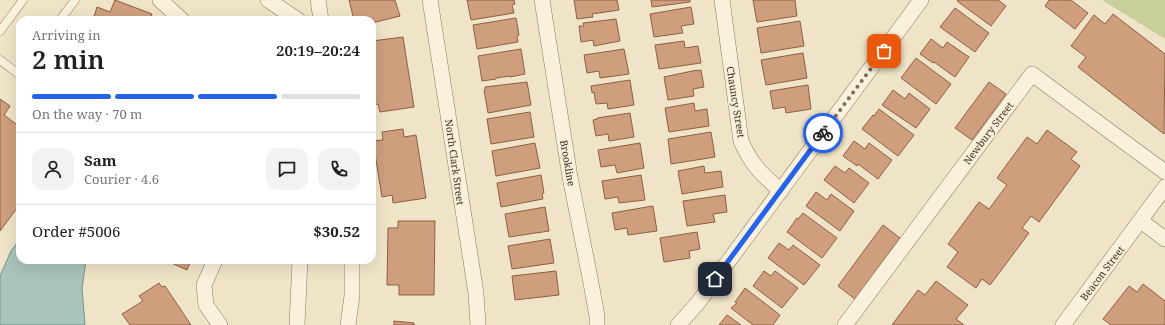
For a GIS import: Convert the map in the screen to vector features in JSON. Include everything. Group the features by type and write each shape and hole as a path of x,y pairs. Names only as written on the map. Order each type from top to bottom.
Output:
{"street":[{"path":"268,0 292,16"},
{"path":"318,0 320,16"},
{"name":"North Clark Street","path":"430,0 476,293 478,325"},
{"name":"Brookline","path":"542,0 570,177 591,283 597,325"},
{"name":"Chauncy Street","path":"722,0 741,141 754,166 762,176 781,191"},
{"path":"678,325 697,304 921,0"},
{"path":"166,2 178,16"},
{"name":"Newbury Street","path":"845,325 1032,74 1165,172"},
{"name":"Beacon Street","path":"1063,325 1165,187"},
{"path":"1141,221 1165,239"},
{"path":"213,264 204,285 206,305 220,325"},
{"path":"297,325 300,264"},
{"path":"348,325 352,296 352,264"}],"lane":[{"path":"0,31 23,0"},
{"path":"63,16 75,0"},
{"path":"0,60 16,72"}],"green space":[{"path":"1102,0 1165,0 1165,39"}],"water":[{"path":"16,244 16,264 85,264 82,288 85,325 0,325 0,276 11,251"}],"building":[{"path":"115,0 152,14 151,16 94,16 97,7 110,12"},
{"path":"349,0 395,0 400,16 376,22 376,16 353,16"},
{"path":"467,0 514,0 515,4 512,5 514,13 471,20"},
{"path":"574,0 617,0 619,10 592,14 593,17 577,19"},
{"path":"651,0 690,0 690,2 652,7"},
{"path":"753,0 795,0 797,16 757,22"},
{"path":"998,0 1006,6 991,26 957,1"},
{"path":"1049,0 1071,0 1088,13 1075,29 1045,6"},
{"path":"691,7 694,24 681,26 683,33 654,37 650,14"},
{"path":"955,8 989,33 975,52 940,27"},
{"path":"1113,14 1165,54 1164,134 1078,67 1086,57 1071,46 1094,15 1105,24"},
{"path":"516,18 519,35 517,36 518,42 477,49 473,25"},
{"path":"616,19 620,41 594,46 593,40 581,42 579,26 584,26 583,23"},
{"path":"800,21 804,46 761,53 757,28"},
{"path":"403,37 414,107 380,112 378,104 376,104 376,40"},
{"path":"931,39 943,48 947,42 969,57 955,77 920,54"},
{"path":"684,41 685,48 698,46 701,63 659,69 655,45"},
{"path":"521,49 525,74 482,81 478,56"},
{"path":"624,49 629,74 600,78 599,71 587,73 584,55"},
{"path":"803,53 807,78 766,85 761,60"},
{"path":"916,58 951,84 936,104 901,78"},
{"path":"701,70 704,87 693,89 694,96 668,100 664,77"},
{"path":"630,80 634,105 608,109 607,103 596,104 594,92 592,93 591,86"},
{"path":"527,82 531,105 488,113 484,90 485,87"},
{"path":"989,82 1006,94 972,140 955,128"},
{"path":"808,85 811,109 786,113 785,107 773,109 770,91"},
{"path":"893,90 905,99 909,93 930,109 916,128 882,105"},
{"path":"0,99 10,106 4,115 16,124 16,209 0,231"},
{"path":"694,103 695,111 707,109 709,126 669,132 665,108"},
{"path":"879,109 914,135 898,156 862,129"},
{"path":"530,112 534,137 491,144 487,119"},
{"path":"630,113 634,137 609,141 608,134 596,136 593,120 597,118"},
{"path":"403,129 404,137 416,135 426,198 393,203 392,195 382,197 376,160 376,141 383,140 382,132"},
{"path":"1047,130 1077,152 1071,159 1080,166 1039,222 1031,216 1022,228 1029,233 990,285 982,279 976,288 947,267 958,252 948,244 979,202 989,209 1007,185 997,178 1027,137 1037,144"},
{"path":"711,132 715,157 671,164 668,139"},
{"path":"854,141 865,149 869,143 892,160 878,179 858,164 857,166 843,156"},
{"path":"535,143 540,168 496,176 492,151"},
{"path":"640,143 644,168 617,173 615,165 601,167 598,150"},
{"path":"704,166 705,173 721,171 723,187 682,194 678,171"},
{"path":"835,166 845,173 849,168 869,183 854,203 824,180"},
{"path":"541,175 544,193 542,194 543,199 501,207 497,183"},
{"path":"641,175 645,200 619,203 618,197 605,199 602,181"},
{"path":"816,192 827,200 831,194 854,211 840,231 806,206"},
{"path":"725,195 727,212 713,214 715,222 687,226 683,201"},
{"path":"653,206 657,231 628,235 627,228 615,230 612,213"},
{"path":"545,207 549,231 509,237 505,214"},
{"path":"803,213 837,238 822,258 787,232 797,218 798,219"},
{"path":"398,221 435,221 434,295 399,295 399,285 387,285 388,228 398,228"},
{"path":"883,225 900,238 855,299 838,286"},
{"path":"697,232 700,249 689,251 690,258 664,262 660,238"},
{"path":"550,239 554,263 512,269 508,246"},
{"path":"779,243 789,250 793,245 820,265 804,285 768,258"},
{"path":"174,264 189,264 187,270"},
{"path":"556,271 559,295 515,300 512,276"},
{"path":"764,271 771,276 775,271 798,288 782,308 753,286"},
{"path":"936,281 968,305 956,319 964,325 892,325 918,290 925,295"},
{"path":"159,283 162,287 165,286 191,325 130,325 122,314 143,301 139,296"},
{"path":"1143,284 1165,301 1165,325 1111,325 1103,319 1129,286 1137,292"},
{"path":"745,288 780,315 773,325 753,325 731,308 737,303 735,302"},
{"path":"727,315 741,325 719,325"},
{"path":"394,321 414,323 414,325 394,325"}],"way so far":[{"path":"823,133 884,51"}],"route":[{"path":"715,279 823,133"}]}
